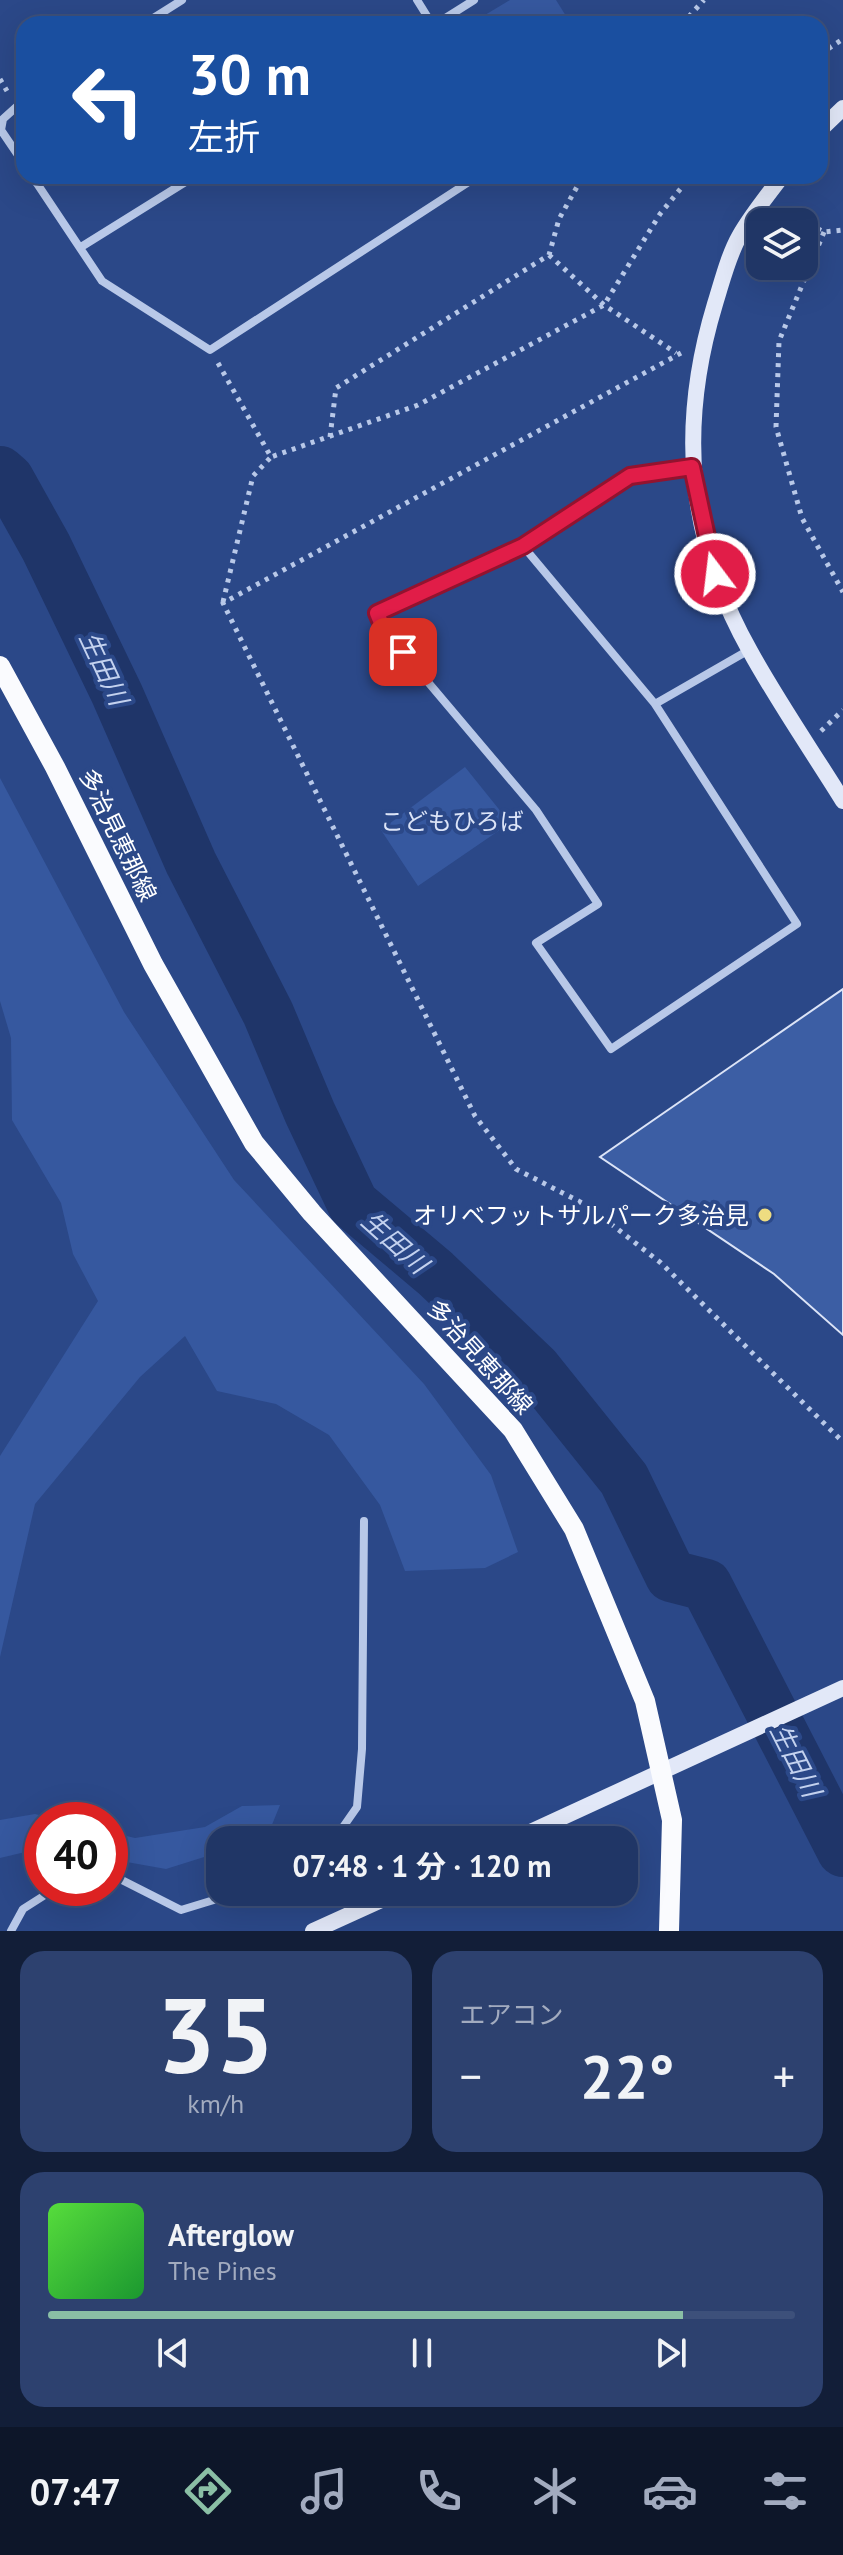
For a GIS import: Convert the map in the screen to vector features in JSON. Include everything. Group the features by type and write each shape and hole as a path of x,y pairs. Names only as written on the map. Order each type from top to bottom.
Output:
{"main road":[{"name":"多治見恵那線","path":"0,666 55,767 153,964 254,1143 312,1213 513,1430 574,1529 645,1701 672,1820 669,1931"}],"street":[{"path":"157,16 182,0"},
{"path":"447,16 474,0"},
{"path":"16,107 3,119 1,130 16,152"},
{"path":"828,122 843,108"},
{"path":"38,184 102,281 210,350 466,184"},
{"path":"81,247 182,184"},
{"path":"776,184 739,237 701,352 692,425 692,467 715,574 749,650 843,801"},
{"path":"523,546 655,704 797,924 611,1049 536,943 598,904 536,810 384,630 377,613 523,546 630,476 692,467"},
{"path":"655,704 749,650"},
{"path":"344,1826 357,1807 362,1749 364,1521"},
{"path":"544,1826 715,1750 843,1688"},
{"path":"128,1883 181,1910 206,1902"},
{"path":"11,1931 28,1906"},
{"path":"313,1931 368,1906"}],"path":[{"path":"689,16 704,0"},
{"path":"330,437 336,388 549,255 559,219 579,184"},
{"path":"684,184 660,214 604,305 418,405 271,457 253,476 223,603 475,1116 516,1169 588,1206 661,1263 843,1442"},
{"path":"764,200 824,232 843,230"},
{"path":"824,232 779,341 776,427 802,518 843,592"},
{"path":"549,255 604,305 676,353"},
{"path":"210,350 271,457"},
{"path":"223,603 676,353 701,352"},
{"path":"807,742 838,718 843,710"}],"green space":[{"path":"510,0 556,0 566,16 483,16"},
{"name":"こどもひろば","path":"465,767 510,823 418,886 381,830"},
{"path":"0,778 124,1012 234,1180 424,1384 491,1475 518,1552 485,1568 405,1571 380,1505 329,1435 276,1404 217,1391 185,1336 140,1377 35,1504 0,1657 0,1456 98,1301 73,1254 61,1203 12,1120 11,1038 0,1001"},
{"path":"280,1805 271,1826 207,1826 242,1806"},
{"path":"24,1816 24,1852 0,1858 0,1820"},
{"path":"205,1827 206,1856 166,1869 128,1862 128,1836 135,1838"}],"building":[{"name":"オリベフットサルパーク多治見","path":"843,989 843,1335 774,1274 600,1157"}],"waterway":[{"name":"生田川","path":"0,472 8,479 46,547 117,694 191,863 268,1013 353,1204 435,1273 535,1368 624,1479 671,1576 706,1585 843,1851"}],"place":[{"name":"オリベフットサルパーク多治見","path":"765,1215"}],"route":[{"path":"403,652 384,630 377,613 523,546 630,476 692,467 701,521 715,574"}]}
